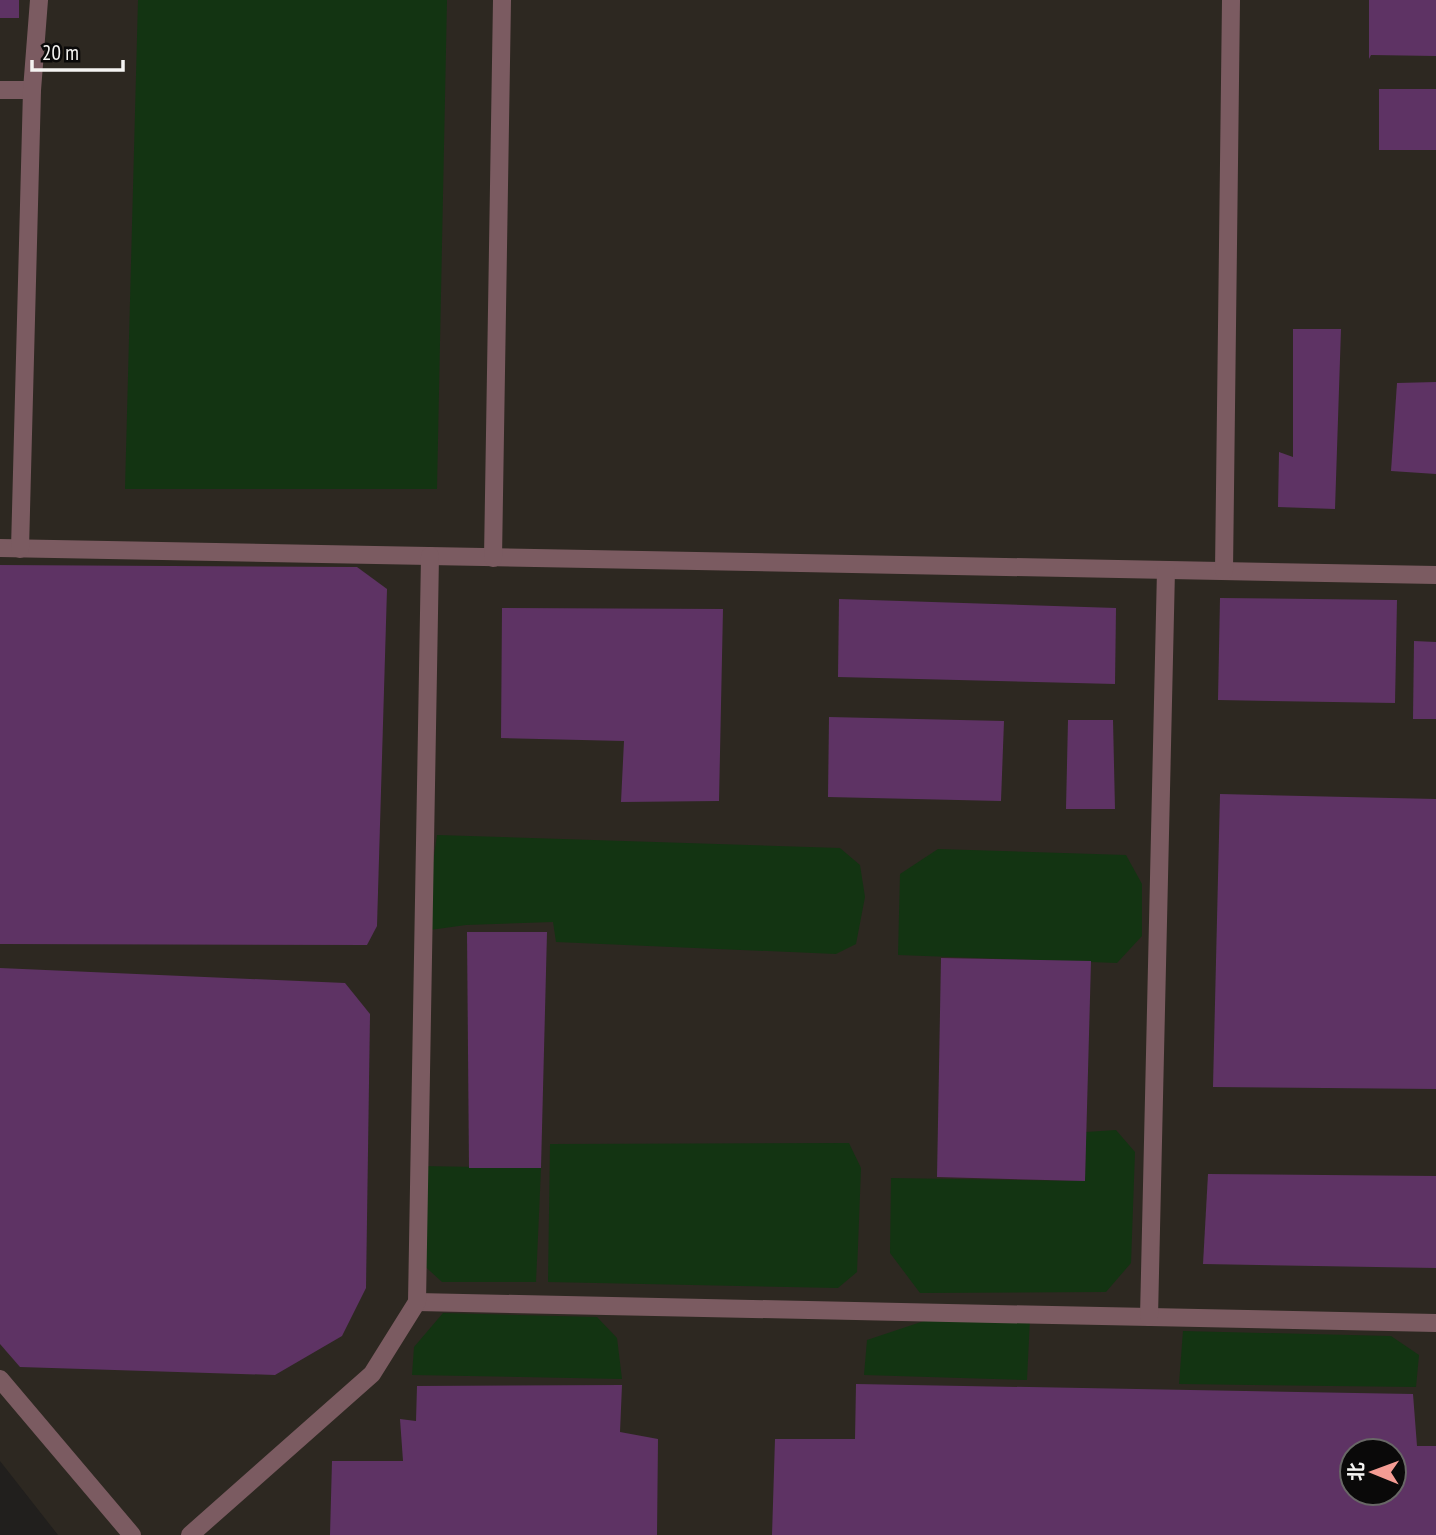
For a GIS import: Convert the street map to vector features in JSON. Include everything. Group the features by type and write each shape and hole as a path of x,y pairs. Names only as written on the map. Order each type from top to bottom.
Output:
{"street":[{"path":"20,549 32,90 39,0"},
{"path":"493,558 502,0"},
{"path":"1224,571 1231,0"},
{"path":"0,90 32,90"},
{"path":"0,548 1436,575"},
{"path":"190,1535 372,1374 417,1302 430,556"},
{"path":"1149,1317 1167,570"},
{"path":"417,1302 1436,1324"},
{"path":"0,1379 132,1535"}],"shaded area":[{"path":"0,0 1436,0 1436,1535 58,1535 0,1461"}],"green space":[{"path":"138,0 447,0 437,489 125,489"},
{"path":"437,835 840,848 860,865 865,897 856,944 836,954 556,942 553,922 466,925 423,931"},
{"path":"938,849 1126,855 1142,884 1142,936 1117,963 898,955 900,874"},
{"path":"1116,1130 1135,1152 1131,1263 1106,1292 920,1293 890,1253 891,1178 1085,1181 1086,1132"},
{"path":"849,1143 861,1168 857,1272 838,1288 548,1282 550,1144"},
{"path":"419,1166 541,1168 536,1282 442,1282 418,1260"},
{"path":"443,1313 597,1317 617,1338 622,1379 412,1375 414,1347"},
{"path":"933,1318 1030,1318 1027,1380 864,1375 867,1340"},
{"path":"1183,1331 1391,1336 1419,1355 1416,1387 1179,1384"}],"building":[{"path":"0,0 19,0 19,18 0,18"},
{"path":"1369,0 1436,0 1436,56 1371,55 1369,59"},
{"path":"1379,89 1436,89 1436,150 1379,150"},
{"path":"1293,329 1341,329 1335,509 1278,507 1279,452 1293,457"},
{"path":"1436,382 1436,474 1391,471 1397,383"},
{"path":"0,565 357,567 387,589 377,926 367,945 0,944"},
{"path":"1220,598 1397,600 1395,703 1218,700"},
{"path":"839,599 1116,608 1115,684 838,677"},
{"path":"502,608 723,609 719,801 621,802 624,741 501,738"},
{"path":"1414,641 1436,642 1436,719 1413,719"},
{"path":"829,717 1004,721 1001,801 828,797"},
{"path":"1068,720 1113,720 1115,809 1066,809"},
{"path":"1220,794 1436,799 1436,1089 1213,1087"},
{"path":"467,932 547,932 541,1168 469,1168"},
{"path":"941,958 1091,961 1085,1181 937,1177"},
{"path":"0,968 345,983 370,1014 366,1288 342,1336 275,1375 20,1367 0,1344"},
{"path":"1208,1174 1436,1176 1436,1268 1203,1264"},
{"path":"856,1384 1413,1394 1417,1446 1436,1446 1436,1535 772,1535 775,1439 855,1439"},
{"path":"622,1385 620,1432 658,1439 657,1535 330,1535 332,1461 403,1461 400,1419 416,1421 417,1386"}]}
